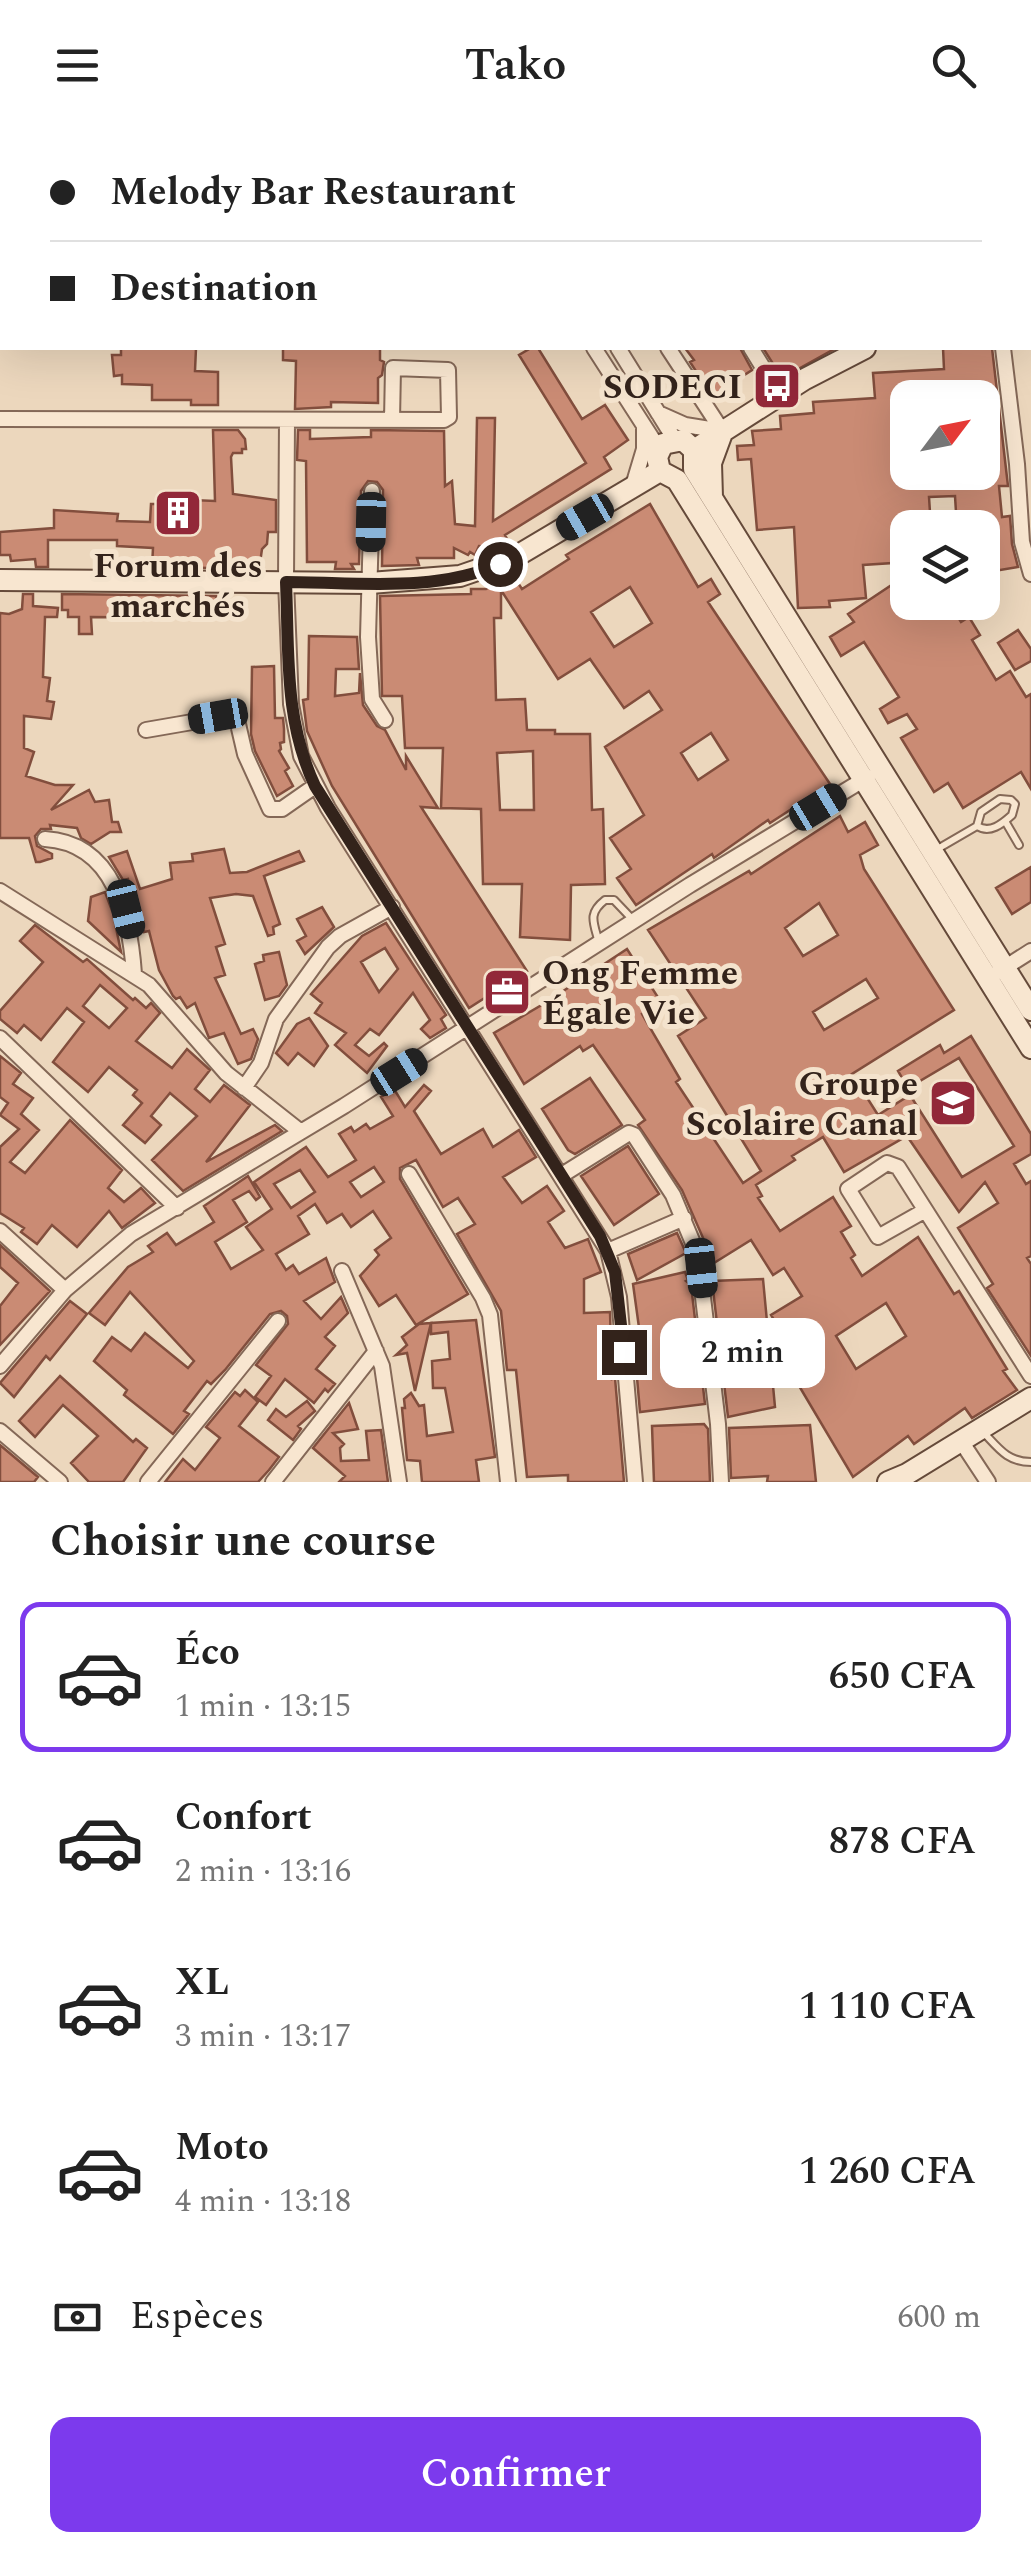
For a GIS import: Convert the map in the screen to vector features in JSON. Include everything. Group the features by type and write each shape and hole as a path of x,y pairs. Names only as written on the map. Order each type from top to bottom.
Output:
{"street":[{"path":"595,350 644,426 667,444 690,444 682,468 996,973 1031,1048"},
{"path":"619,350 658,413 667,444 657,464 682,468"},
{"path":"669,350 723,432"},
{"path":"752,350 780,394"},
{"path":"0,580 370,584 430,581 486,570 632,489 682,468 723,432 780,394 861,350"},
{"path":"1003,350 1022,542 1031,574"},
{"path":"0,419 287,420 392,420 447,420 448,370 392,368 392,420"},
{"path":"658,413 723,432"},
{"path":"287,420 286,582 294,730 301,756 315,786 608,1251 620,1298 635,1482"},
{"path":"632,489 644,449 644,426"},
{"path":"704,505 711,463 723,432"},
{"path":"632,489 662,490 704,505"},
{"path":"372,491 368,637 372,698 385,720"},
{"path":"146,730 227,716 238,724 245,754 270,809 282,809 315,786"},
{"path":"0,1366 64,1290 131,1234 872,775"},
{"path":"45,839 83,850 109,874 128,920 134,974"},
{"path":"0,892 134,974 162,998 208,1054 301,1132"},
{"path":"244,1088 260,1062 276,1019 328,946 392,907"},
{"path":"996,973 1031,951"},
{"path":"996,973 1031,1010"},
{"path":"0,1038 177,1208"},
{"path":"562,1175 629,1133 634,1135 684,1218 701,1268 721,1482"},
{"path":"924,1211 878,1238 848,1188 893,1163 1031,1376"},
{"path":"409,1174 490,1315 508,1482"},
{"path":"608,1251 684,1218"},
{"path":"0,1231 64,1290"},
{"path":"342,1270 382,1366 399,1482"},
{"path":"148,1482 278,1321"},
{"path":"273,1482 376,1351"},
{"path":"888,1482 1031,1398"},
{"path":"0,1430 60,1482"},
{"path":"961,1441 988,1482"}],"lane":[{"path":"924,857 977,826 981,812 1006,798 1014,804 1015,810 1005,822 987,830 977,826"},
{"path":"1005,822 1019,845"},
{"path":"599,944 592,916 594,908 605,900 614,900 634,921"},
{"path":"980,1429 1007,1457 1031,1462"}],"building":[{"path":"121,350 196,350 195,371 218,372 218,405 152,400 152,385 122,384 122,375 114,376 112,355 121,355"},
{"path":"283,350 380,350 380,360 384,362 378,378 378,403 331,402 331,407 295,409 296,361 283,360"},
{"path":"539,350 582,419 605,405 628,440 604,457 611,469 505,535 508,541 497,547 479,546 475,555 454,548 454,558 417,558 419,565 382,566 383,490 377,482 368,481 361,491 359,564 351,564 354,569 335,569 336,562 307,562 306,461 297,460 298,430 310,430 310,439 371,437 371,430 444,431 445,486 452,481 455,524 475,526 477,418 495,418 493,521 586,463 519,355"},
{"path":"686,350 741,350 752,370 712,396 690,362 694,360"},
{"path":"764,350 832,350 782,378"},
{"path":"943,350 992,350 996,380 890,380 890,490 999,490 1002,517 1010,516 1018,567 1000,570 1000,510 956,510 955,496 929,497 930,510 890,510 890,563 863,565 866,598 829,601 830,607 798,608 794,527 757,530 751,459 738,460 737,446 754,445 752,431 781,429 780,416 814,413 813,402 875,398 873,373 944,369"},
{"path":"1000,417 1008,486 1000,486"},
{"path":"213,430 238,430 245,439 246,449 231,457 233,494 276,500 276,532 268,532 260,563 210,563 210,568 152,567 153,548 117,546 117,540 48,540 48,567 36,567 35,559 11,561 10,555 0,555 0,532 54,528 54,510 118,514 117,521 150,522 151,504 168,504 168,499 215,501"},
{"path":"650,504 698,587 711,579 720,594 708,602 830,784 714,858 712,854 636,905 617,878 631,869 610,838 644,815 605,747 662,710 649,691 624,708 590,659 558,679 501,590 501,618 494,618 496,700 525,699 527,730 590,734 592,810 603,809 605,884 571,885 570,940 520,937 522,884 483,884 481,809 441,808 443,748 405,748 402,696 382,696 380,596 471,594 471,589 486,589 512,574 522,589 569,559 566,555","holes":["630,587 652,623 614,647 591,612","711,733 728,760 698,780 681,753","533,751 534,810 500,810 497,753"]},
{"path":"890,586 890,620 971,620 980,635 972,640 996,680 1010,671 1026,697 1031,694 1031,789 1021,772 963,808 948,783 934,792 901,738 917,729 907,714 888,723 880,709 899,697 864,642 841,656 830,637 854,622 848,614"},
{"path":"23,594 33,594 33,606 58,608 57,617 45,617 43,677 50,678 47,701 54,702 51,719 24,716 24,748 34,752 26,776 55,785 73,785 51,810 89,790 95,802 109,800 112,822 118,822 121,832 110,832 91,844 81,838 77,828 50,825 51,829 41,829 35,836 37,846 52,854 52,858 40,862 36,862 29,838 0,838 0,613 22,609"},
{"path":"62,594 216,596 217,615 91,617 92,634 79,634 79,617 68,617 68,610 62,610"},
{"path":"1018,630 1031,649 1031,661 1015,670 998,643"},
{"path":"309,636 357,637 359,669 336,669 335,696 359,693 360,673 363,705 377,726 385,730 406,770 406,756 438,808 421,807 527,971 469,1008 332,786 307,731 303,700 308,699"},
{"path":"274,666 275,718 283,718 284,729 279,751 293,786 277,796 251,734 252,667"},
{"path":"840,816 848,832 865,822 878,845 860,855 864,869 954,1010 852,1074 878,1115 910,1095 962,1177 1014,1146 959,1058 908,1088 898,1071 940,1045 944,1053 971,1036 1031,1134 1031,1154 1014,1164 1026,1184 1031,1181 1031,1256 1027,1258 1031,1264 1031,1356 987,1288 993,1284 958,1228 998,1203 985,1182 959,1212 907,1136 844,1172 823,1137 756,1185 762,1196 758,1198 780,1231 833,1197 851,1226 841,1232 862,1276 918,1237 954,1294 959,1291 1017,1390 972,1418 965,1408 914,1444 908,1436 853,1477 792,1374 803,1369 771,1315 802,1296 784,1268 773,1275 751,1240 714,1263 682,1190 638,1125 645,1120 593,1045 583,1051 580,1046 524,1084 494,1033 627,949 661,1002 642,1014 680,1079 676,1082 743,1183 761,1171 678,1036 706,1018 648,930 749,871 751,874","holes":["819,903 838,935 803,956 785,928","866,979 878,998 824,1030 813,1012","886,1303 906,1336 856,1369 836,1336"]},
{"path":"224,849 230,873 247,872 299,851 304,861 264,876 280,924 273,927 274,934 268,936 253,896 210,898 225,944 216,947 225,975 215,978 241,1034 253,1029 258,1039 251,1059 238,1064 224,1033 209,1038 195,1003 187,1008 180,997 173,996 159,970 149,931 144,932 136,906 135,910 128,879 123,880 109,857 127,851 140,889 172,879 170,863 193,861 192,854"},
{"path":"1031,867 1031,902 1012,914 996,888"},
{"path":"105,892 121,952 88,921 91,897"},
{"path":"322,907 334,927 305,954 297,941 306,936 297,919"},
{"path":"386,923 446,1015 441,1019 446,1028 430,1038 421,1029 430,1020 413,993 379,1035 370,1029 355,1045 369,1056 384,1043 387,1046 367,1073 335,1045 346,1033 315,1013 322,1003 311,994 362,936","holes":["385,948 398,969 379,992 361,962"]},
{"path":"35,925 83,962 87,959 133,1000 146,1008 151,1003 160,1013 136,1041 172,1068 187,1049 210,1070 195,1089 210,1102 224,1085 250,1105 206,1162 275,1125 282,1131 183,1191 152,1160 197,1116 170,1093 151,1116 161,1125 145,1143 123,1125 142,1103 133,1095 137,1090 109,1067 88,1092 53,1062 84,1022 67,1008 41,1040 24,1025 17,1033 0,1019 0,1011 43,962 20,941","holes":["100,985 127,1008 109,1028 83,1006"]},
{"path":"279,952 287,985 279,996 265,1000 255,964 264,961 263,955"},
{"path":"309,1018 328,1046 314,1066 298,1053 288,1065 276,1053 297,1024"},
{"path":"0,1056 21,1073 13,1084 33,1098 21,1114 39,1130 10,1162 25,1173 70,1120 122,1170 108,1188 124,1202 141,1188 155,1203 122,1228 109,1211 77,1247 52,1225 37,1244 21,1232 24,1228 0,1213 0,1147 19,1129 0,1115 8,1103 0,1097"},
{"path":"590,1078 622,1125 575,1154 568,1150 542,1109"},
{"path":"424,1085 431,1091 414,1111 441,1154 483,1129 493,1147 519,1130 536,1157 503,1177 522,1203 547,1186 564,1211 548,1222 565,1248 588,1239 601,1272 584,1279 584,1313 610,1312 612,1379 615,1378 624,1482 568,1482 568,1475 527,1477 516,1370 507,1370 501,1311 457,1234 475,1224 458,1198 443,1207 416,1160 400,1168 400,1179 468,1294 416,1325 396,1295 379,1306 360,1276 379,1255 375,1250 391,1238 373,1211 351,1227 342,1214 327,1223 315,1204 298,1216 309,1234 276,1254 286,1270 293,1265 299,1274 326,1258 335,1282 304,1301 321,1319 341,1297 348,1313 325,1337 335,1346 316,1369 335,1384 328,1392 325,1389 314,1403 285,1379 266,1405 255,1397 271,1376 256,1365 288,1324 281,1311 270,1314 225,1370 211,1384 207,1381 184,1411 189,1414 173,1434 124,1395 127,1390 94,1361 112,1337 131,1351 145,1333 188,1368 194,1361 130,1292 105,1325 89,1313 128,1267 153,1252 148,1246 167,1233 176,1245 214,1222 204,1206 248,1176 260,1197 256,1200 249,1191 233,1200 247,1222 215,1242 231,1269 263,1250 246,1227 272,1209 254,1182 306,1147 328,1177 356,1160 339,1134 351,1127 354,1132 366,1124 370,1129 393,1116 381,1097 394,1089 405,1107","holes":["374,1167 384,1182 361,1197 350,1182","300,1170 315,1192 291,1208 274,1184"]},
{"path":"628,1146 659,1194 614,1225 581,1176"},
{"path":"677,1233 686,1253 637,1280 628,1254"},
{"path":"0,1245 50,1291 0,1345 0,1306 18,1283 0,1267"},
{"path":"685,1272 691,1285 705,1404 640,1412 634,1343 641,1342 633,1284"},
{"path":"763,1279 775,1407 728,1417 712,1281"},
{"path":"70,1301 87,1314 50,1360 46,1356 14,1397 0,1383"},
{"path":"476,1320 495,1457 476,1460 479,1482 422,1482 420,1461 407,1460 404,1399 411,1393 419,1406 424,1405 427,1436 453,1432 445,1388 433,1388 432,1361 450,1359 448,1332 431,1334 431,1323"},
{"path":"431,1323 415,1391 407,1353 396,1355 407,1345 402,1337 419,1324"},
{"path":"60,1376 133,1442 136,1439 147,1448 123,1482 89,1482 71,1463 98,1436 63,1405 35,1437 19,1421"},
{"path":"245,1390 258,1402 239,1426 279,1457 269,1470 258,1482 165,1482 183,1459 195,1470 220,1438 206,1427 235,1392 240,1396"},
{"path":"307,1401 315,1411 298,1426 301,1429 293,1440 268,1420 276,1409 286,1417"},
{"path":"349,1403 358,1429 333,1433 344,1444 340,1448 341,1461 369,1460 366,1431 381,1430 388,1482 339,1482 345,1476 313,1448"},
{"path":"704,1424 708,1429 710,1482 654,1482 652,1426"},
{"path":"810,1425 816,1482 767,1482 768,1476 731,1478 729,1428"},
{"path":"0,1445 38,1477 34,1482 0,1482"}],"place":[{"name":"SODECI","path":"777,386"},
{"name":"Forum des marchés","path":"178,513"},
{"name":"Ong Femme Égale Vie","path":"507,992"},
{"name":"Groupe Scolaire Canal","path":"953,1103"}],"route":[{"path":"500,564 430,581 286,582 294,730 315,786 608,1251 620,1298 624,1352"}]}
